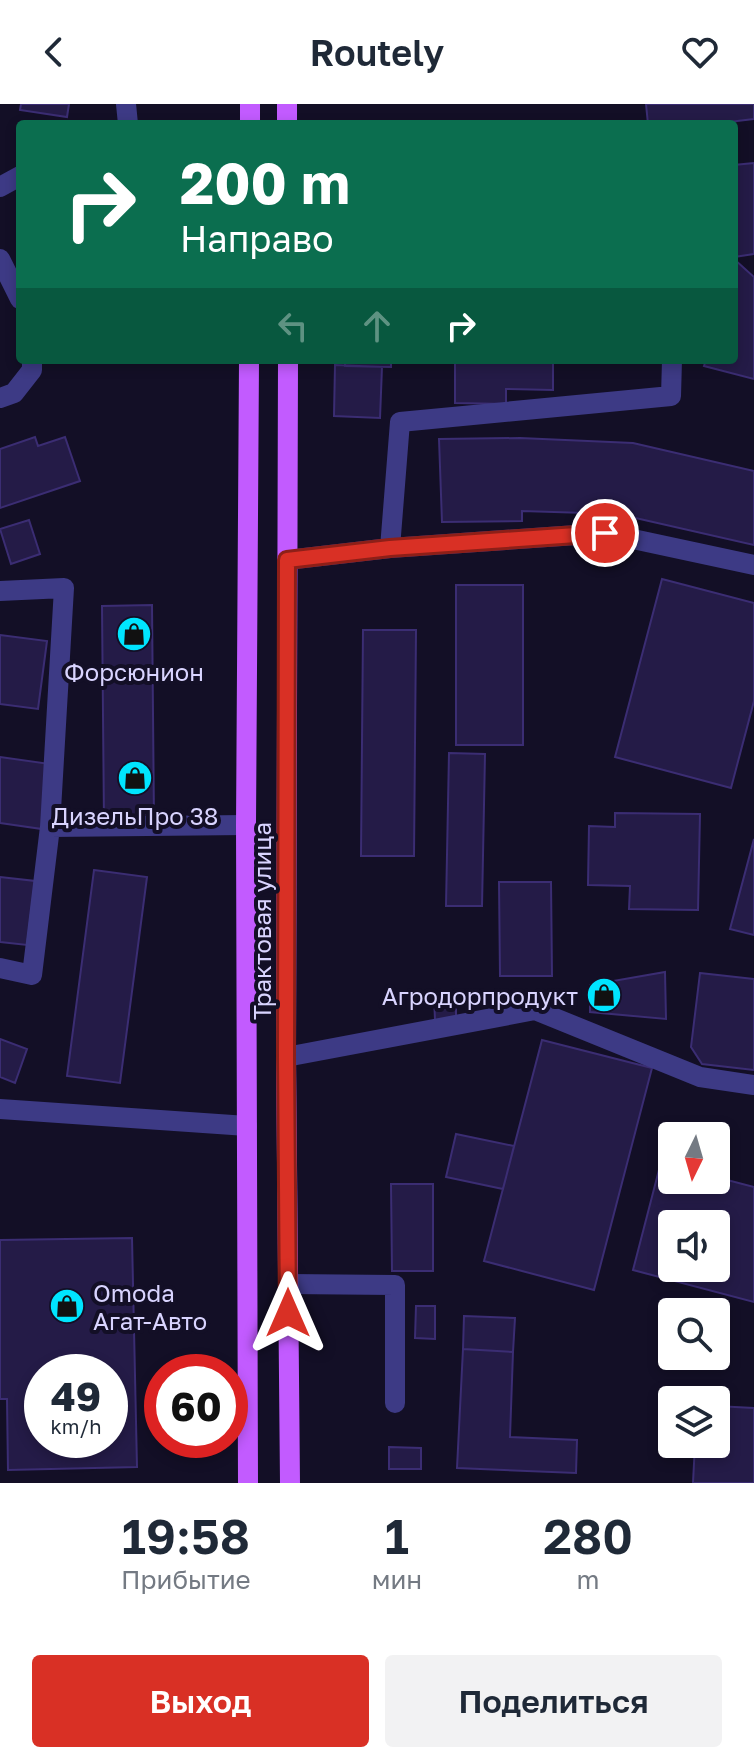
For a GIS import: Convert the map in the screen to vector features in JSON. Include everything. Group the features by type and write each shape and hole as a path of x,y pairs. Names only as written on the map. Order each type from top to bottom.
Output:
{"main road":[{"name":"Трактовая улица","path":"248,1483 246,825 249,364"},
{"name":"Трактовая улица","path":"288,364 286,1057 290,1483"}],"lane":[{"path":"0,259 16,291"},
{"path":"0,398 14,393 32,370 32,364"},
{"path":"390,548 400,422 671,396 672,364"},
{"path":"287,560 390,548 605,533 754,565"},
{"path":"0,591 64,588 50,827 32,975 0,968"},
{"path":"50,827 246,825"},
{"path":"286,1057 535,1010 700,1077 754,1085"},
{"path":"0,1109 247,1126"},
{"path":"288,1284 395,1285 395,1403"}],"building":[{"path":"21,104 69,104 67,117 20,110"},
{"path":"646,104 754,104 754,119 648,120"},
{"path":"754,163 754,254 738,256 738,165"},
{"path":"738,263 754,277 754,379 704,366 738,364"},
{"path":"345,364 391,364 391,367"},
{"path":"455,364 553,364 553,390 506,389 506,404 455,403"},
{"path":"335,365 382,367 380,418 334,416"},
{"path":"35,437 38,446 65,437 80,481 0,508 0,449"},
{"path":"520,438 633,443 754,471 754,545 618,514 522,511 522,521 442,522 439,439"},
{"path":"29,520 40,554 11,564 0,529"},
{"path":"662,579 754,603 754,701 731,788 615,757"},
{"path":"456,585 523,585 523,745 456,745"},
{"path":"152,605 154,822 104,822 102,606"},
{"path":"363,630 416,630 414,856 361,856"},
{"path":"0,635 47,641 38,709 0,704"},
{"path":"449,753 485,754 482,906 446,906"},
{"path":"0,757 50,764 42,829 0,823"},
{"path":"615,813 700,814 698,910 629,909 630,886 588,885 589,826 615,827"},
{"path":"754,839 754,935 730,929"},
{"path":"94,870 147,877 120,1083 67,1076"},
{"path":"0,877 35,881 27,945 0,942"},
{"path":"499,882 551,882 552,976 500,976"},
{"path":"665,972 666,1019 590,1012 590,985"},
{"path":"700,973 754,979 754,1070 702,1064 691,1047"},
{"path":"434,996 456,996 456,1020 435,1020"},
{"path":"0,1039 27,1049 15,1083 0,1077"},
{"path":"542,1040 652,1068 594,1290 484,1261"},
{"path":"456,1134 514,1146 503,1189 446,1177"},
{"path":"658,1174 658,1194 730,1194 730,1181 754,1187 754,1302 678,1282 730,1282 730,1210 658,1210 658,1277 633,1270"},
{"path":"391,1184 433,1184 433,1271 392,1271"},
{"name":"Omoda Агат-Авто","path":"132,1238 137,1467 8,1470 7,1399 0,1399 0,1240"},
{"path":"416,1306 435,1306 435,1339 415,1338"},
{"path":"464,1316 515,1318 513,1352 463,1349"},
{"path":"463,1349 513,1352 510,1437 577,1440 576,1473 457,1468"},
{"path":"730,1407 754,1408 754,1483 693,1483 694,1458 730,1458"},
{"path":"389,1447 421,1448 421,1469 389,1469"}],"place":[{"name":"Форсюнион","path":"134,634"},
{"name":"ДизельПро 38","path":"135,778"},
{"name":"Агродорпродукт","path":"604,995"},
{"name":"Omoda Агат-Авто","path":"67,1306"}],"route":[{"path":"288,1313 287,560 390,548 605,533"}]}
